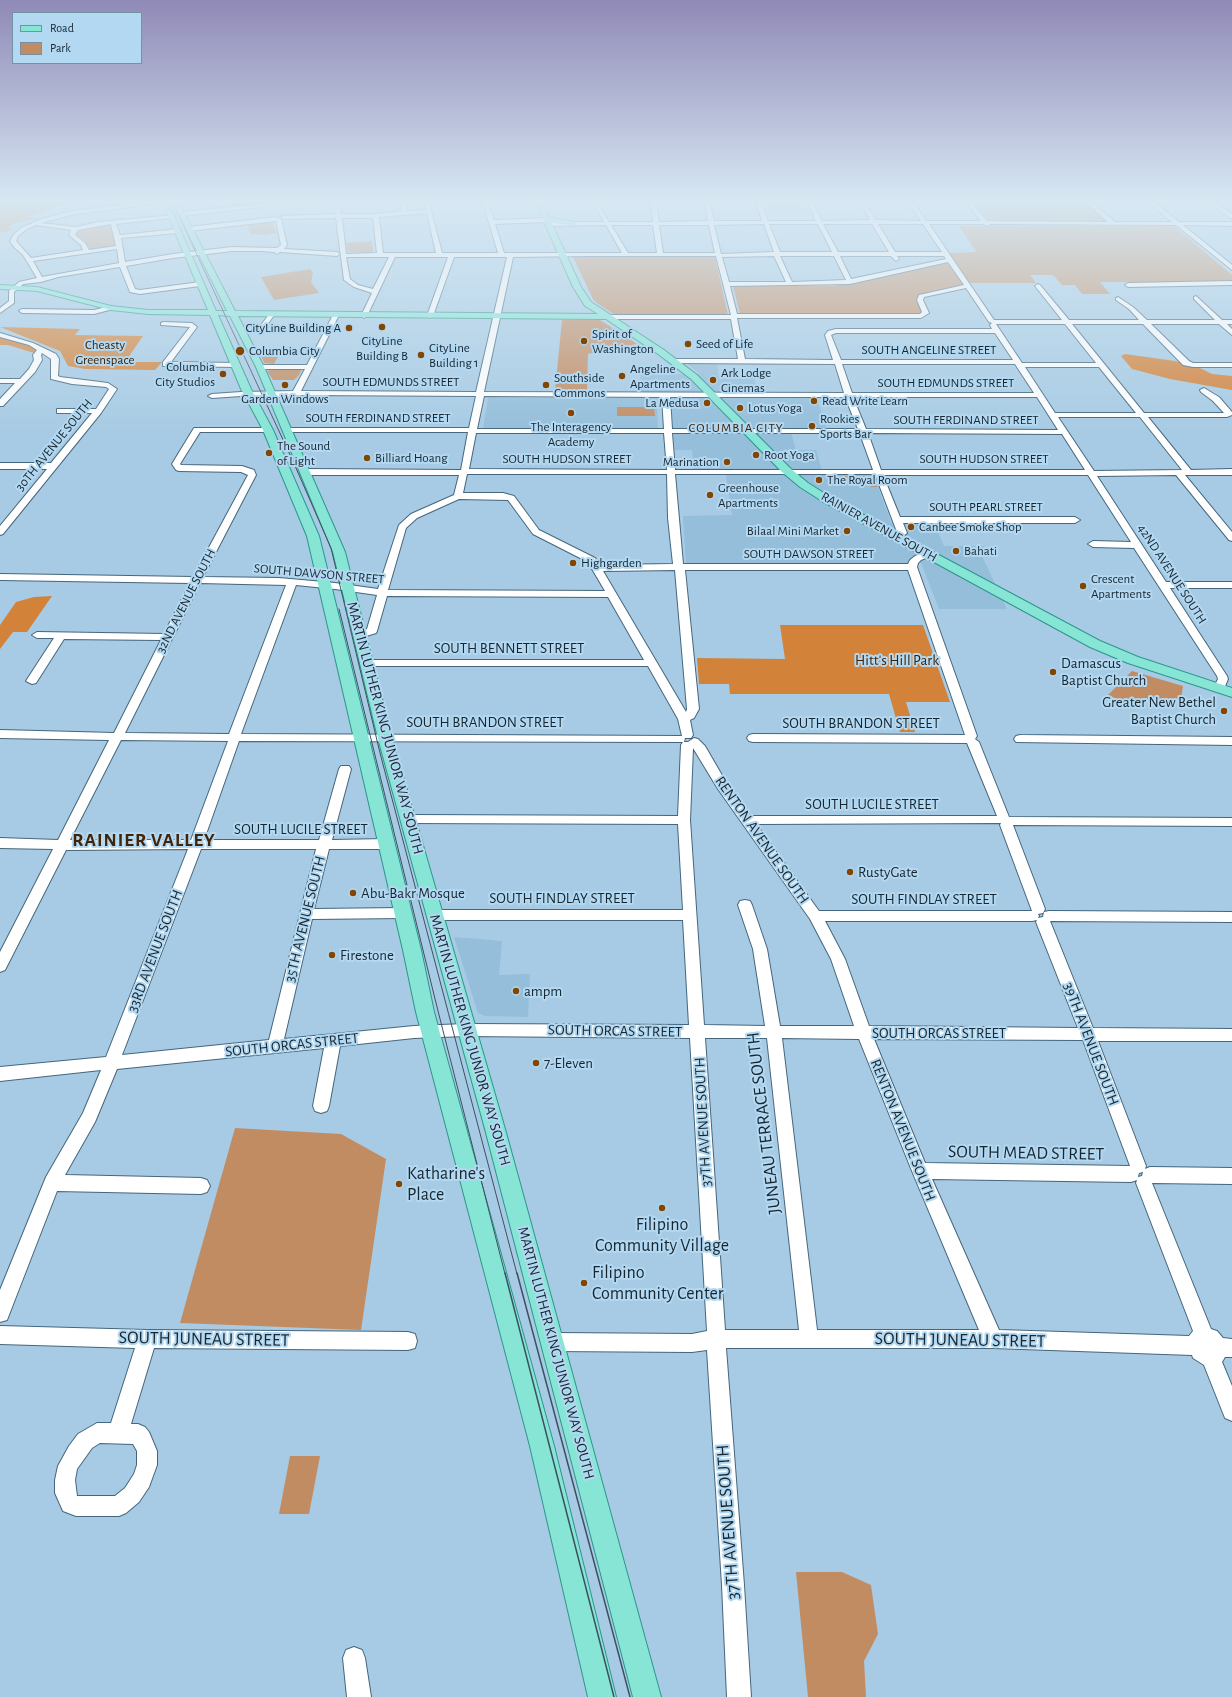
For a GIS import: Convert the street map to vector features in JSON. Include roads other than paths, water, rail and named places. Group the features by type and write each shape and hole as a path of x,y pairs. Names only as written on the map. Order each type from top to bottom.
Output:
{"main road":[{"name":"MARTIN LUTHER KING JUNIOR WAY SOUTH","path":"198,278 248,394 268,430 313,536 362,738 430,1031 542,1446 602,1697"},
{"name":"MARTIN LUTHER KING JUNIOR WAY SOUTH","path":"216,278 260,367 339,552 385,738 434,915 460,1000 466,1030 553,1342 647,1697"},
{"name":"RAINIER AVENUE SOUTH","path":"573,278 577,287 586,300 674,361 712,395 788,472 818,494 1039,615 1112,652 1232,693"},
{"path":"0,287 46,290 111,308 173,313 364,316 609,317"}],"street":[{"path":"0,311 12,302 12,292 16,287 46,278"},
{"path":"127,278 131,290 135,292 200,284"},
{"path":"347,278 347,280 362,289 375,292"},
{"path":"364,316 382,278"},
{"path":"430,316 443,278"},
{"path":"360,635 372,631 374,626 402,526 414,516 458,496 505,278"},
{"path":"725,278 742,362"},
{"path":"787,278 790,284"},
{"path":"848,278 850,282"},
{"path":"727,284 840,283 866,278"},
{"name":"42ND AVENUE SOUTH","path":"962,278 993,322 1018,364 1054,415 1222,676 1223,679 1219,689"},
{"path":"1128,284 1232,283"},
{"path":"609,317 924,315 926,313 920,298 927,294 967,286"},
{"path":"1038,286 1188,472"},
{"path":"1196,298 1232,333"},
{"path":"1118,299 1131,308 1189,364 1232,365"},
{"path":"22,311 94,312 111,308"},
{"path":"173,313 161,326 192,325 194,327 166,364 236,365"},
{"path":"262,328 272,314"},
{"path":"296,393 336,315"},
{"path":"993,322 1232,322"},
{"path":"897,537 902,533 862,431 828,335 830,332 998,331"},
{"path":"0,335 21,340 41,349 37,355 38,360 36,364 0,404"},
{"name":"30TH AVENUE SOUTH","path":"0,532 98,411 112,391 112,387 108,385 72,382 54,377 55,359 41,349"},
{"name":"SOUTH ANGELINE STREET","path":"674,361 1102,365"},
{"path":"260,367 310,366"},
{"path":"0,381 22,381"},
{"path":"1204,390 1216,399 1230,414"},
{"name":"SOUTH EDMUNDS STREET","path":"212,396 248,394 1040,395"},
{"name":"SOUTH EDMUNDS STREET","path":"272,394 308,394"},
{"path":"666,395 674,533 679,567 693,709 690,715 684,719"},
{"path":"60,411 98,411"},
{"name":"SOUTH FERDINAND STREET","path":"1054,415 1230,414"},
{"name":"32ND AVENUE SOUTH","path":"0,966 196,580 252,475 248,470 180,468 176,464 196,430 268,430"},
{"name":"SOUTH FERDINAND STREET","path":"288,430 1065,432"},
{"path":"0,466 53,466"},
{"name":"SOUTH HUDSON STREET","path":"305,472 1232,472"},
{"path":"1178,472 1232,538"},
{"name":"RENTON AVENUE SOUTH","path":"458,496 503,496 511,498 536,532 588,557 597,568 684,719 687,740 701,749 722,786 815,916 838,959 864,1033 920,1171 993,1339"},
{"name":"SOUTH PEARL STREET","path":"897,520 1075,520"},
{"path":"1093,544 1137,545"},
{"path":"912,567 913,562 928,554"},
{"name":"SOUTH DAWSON STREET","path":"597,568 912,567"},
{"name":"39TH AVENUE SOUTH","path":"912,567 948,667 971,739 1088,1034 1141,1174 1212,1347 1232,1411"},
{"name":"SOUTH DAWSON STREET","path":"0,577 292,583 325,585 382,593 612,594"},
{"name":"33RD AVENUE SOUTH","path":"0,1313 52,1183 88,1117 112,1063 196,845 235,738 235,731 292,583"},
{"path":"1163,585 1232,585"},
{"path":"37,635 167,637"},
{"path":"32,680 61,635"},
{"name":"SOUTH BENNETT STREET","path":"367,663 651,662"},
{"name":"SOUTH BRANDON STREET","path":"0,734 117,737 687,740"},
{"name":"SOUTH BRANDON STREET","path":"753,738 971,739"},
{"path":"1020,739 1232,741"},
{"name":"37TH AVENUE SOUTH","path":"687,740 686,801 684,820 739,1697"},
{"name":"35TH AVENUE SOUTH","path":"275,1046 323,845 345,769"},
{"path":"408,819 684,820"},
{"name":"SOUTH LUCILE STREET","path":"747,820 1232,822"},
{"name":"SOUTH LUCILE STREET","path":"0,843 61,846 387,844"},
{"name":"JUNEAU TERRACE SOUTH","path":"745,905 760,949 774,1032 809,1338"},
{"path":"306,914 403,912"},
{"name":"SOUTH FINDLAY STREET","path":"434,915 690,915"},
{"name":"SOUTH FINDLAY STREET","path":"815,916 1232,917"},
{"name":"SOUTH ORCAS STREET","path":"0,1074 430,1031 1232,1034"},
{"path":"321,1106 333,1040"},
{"name":"SOUTH MEAD STREET","path":"920,1171 1232,1176"},
{"path":"52,1183 201,1186"},
{"name":"SOUTH JUNEAU STREET","path":"0,1334 147,1340 408,1341"},
{"name":"SOUTH JUNEAU STREET","path":"553,1342 692,1343 716,1339 809,1338 993,1339 1212,1347"},
{"path":"118,1433 147,1340"},
{"path":"97,1433 118,1433 138,1434 147,1451 147,1465 142,1480 132,1495 119,1506 76,1506 70,1504 65,1493 65,1480 68,1466 76,1453 85,1441 97,1433"},
{"path":"354,1658 359,1697"}],"tram line":[{"path":"208,278 292,459 331,548 380,753 517,1274"},
{"path":"339,609 438,1011 505,1274"},
{"path":"505,1273 614,1697"},
{"path":"517,1273 630,1697"}],"place":[{"name":"CityLine Building B","path":"382,327"},
{"name":"CityLine Building A","path":"349,328"},
{"name":"Spirit of Washington","path":"584,341"},
{"name":"Seed of Life","path":"688,344"},
{"name":"Columbia City","path":"240,351"},
{"name":"CityLine Building 1","path":"421,355"},
{"name":"Columbia City Studios","path":"223,374"},
{"name":"Angeline Apartments","path":"622,376"},
{"name":"Ark Lodge Cinemas","path":"713,380"},
{"name":"Garden Windows","path":"285,385"},
{"name":"Southside Commons","path":"546,385"},
{"name":"Read Write Learn","path":"814,401"},
{"name":"La Medusa","path":"707,403"},
{"name":"Lotus Yoga","path":"740,408"},
{"name":"The Interagency Academy","path":"571,413"},
{"name":"Rookies Sports Bar","path":"812,426"},
{"name":"The Sound of Light","path":"269,453"},
{"name":"Root Yoga","path":"756,455"},
{"name":"Billiard Hoang","path":"367,458"},
{"name":"Marination","path":"727,462"},
{"name":"The Royal Room","path":"819,480"},
{"name":"Greenhouse Apartments","path":"710,495"},
{"name":"Canbee Smoke Shop","path":"911,527"},
{"name":"Bilaal Mini Market","path":"847,531"},
{"name":"Bahati","path":"956,551"},
{"name":"Highgarden","path":"573,563"},
{"name":"Crescent Apartments","path":"1083,586"},
{"name":"Damascus Baptist Church","path":"1053,672"},
{"name":"Greater New Bethel Baptist Church","path":"1224,711"},
{"name":"RustyGate","path":"850,872"},
{"name":"Abu-Bakr Mosque","path":"353,893"},
{"name":"Firestone","path":"332,955"},
{"name":"ampm","path":"516,991"},
{"name":"7-Eleven","path":"536,1063"},
{"name":"Katharine's Place","path":"399,1184"},
{"name":"Filipino Community Village","path":"662,1208"},
{"name":"Filipino Community Center","path":"584,1283"}],"district":[{"name":"COLUMBIA CITY","path":"736,428"},
{"name":"RAINIER VALLEY","path":"144,840"}],"park label":[{"name":"Cheasty Greenspace","path":"105,352"},
{"name":"Hitt's Hill Park","path":"897,660"}]}
